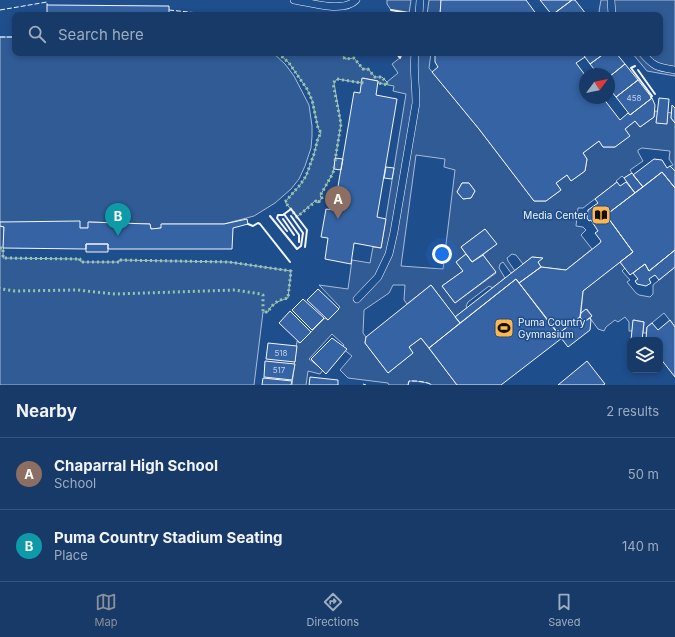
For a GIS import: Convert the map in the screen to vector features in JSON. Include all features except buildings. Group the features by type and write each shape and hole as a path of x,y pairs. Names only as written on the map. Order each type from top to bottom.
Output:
{"lane":[{"path":"294,0 334,6 352,4 356,0"},
{"path":"419,12 420,0"},
{"path":"611,0 612,12"},
{"path":"357,299 378,277 384,267 390,246 416,103 414,56"},
{"path":"644,56 650,63 657,67 675,70"}],"shaded area":[{"path":"387,0 411,0 409,12 391,10 387,4"},
{"path":"429,0 441,0 440,12 427,12"},
{"path":"601,0 675,0 675,76 647,71 634,56 663,56 663,12 599,11"},
{"path":"0,37 12,37 12,56 276,56 285,64 294,76 309,105 312,126 311,148 299,179 291,189 275,203 254,216 224,224 162,224 161,228 151,229 150,224 89,222 88,228 80,228 0,222"},
{"path":"281,56 343,56 345,59 354,58 363,69 368,69 375,77 382,77 387,82 398,73 392,64 401,56 431,56 429,68 479,129 534,201 546,201 561,190 556,183 567,175 571,181 585,171 587,159 583,153 599,141 603,147 615,147 629,136 625,129 635,121 640,127 654,117 655,111 672,113 671,118 675,123 675,171 670,166 673,165 669,159 670,151 642,148 638,150 643,161 630,170 632,173 624,178 622,176 616,181 617,182 583,208 578,208 576,226 583,227 586,230 581,235 592,249 566,270 541,267 538,262 542,258 532,257 523,264 516,255 512,254 507,258 515,271 511,273 503,262 500,264 499,268 505,278 493,288 489,286 468,302 466,306 467,308 455,317 431,285 407,304 404,300 405,285 393,285 389,293 364,310 363,333 366,337 365,343 388,373 413,353 409,347 421,338 457,385 432,385 428,383 409,381 408,385 389,385 388,383 348,378 340,370 352,356 342,348 344,345 332,334 309,359 323,370 320,374 308,371 306,385 292,385 297,341 300,343 325,318 328,320 340,307 319,285 348,289 352,260 370,263 373,247 381,248 406,94 393,91 394,86 378,83 378,81 363,78 362,83 337,79 334,83 341,124 333,173 320,196 322,198 318,203 315,201 297,217 285,202 306,176 321,133 318,128 312,100 307,89 289,63","holes":["416,155 445,159 444,167 455,170 443,269 401,266","462,183 469,183 475,191 471,198 463,199 457,192","485,229 496,244 483,255 496,273 455,303 442,286 463,271 456,262 466,254 461,247"]},
{"path":"0,226 4,227 3,258 80,259 81,262 119,262 119,260 229,262 291,271 288,298 277,302 268,312 263,312 254,385 0,385"},
{"path":"620,262 625,268 622,271 630,280 627,282 636,293 650,297 653,294 653,285 675,267 675,327 664,313 647,327 646,333 643,333 644,322 634,320 632,331 629,331 629,322 625,317 618,322 615,320 606,327 604,331 598,329 590,318 592,316 587,309 581,313 583,291"}],"hedge":[{"path":"281,56 289,63 307,89 312,100 318,128 321,133 306,176 285,202 297,217 316,201 318,203 322,198 320,196 333,173 334,167"},
{"path":"343,56 345,59 354,58 363,69 368,69 375,77 382,77 388,85 378,83 378,81"},
{"path":"335,161 341,124 333,83 337,79 362,83 362,81"},
{"path":"0,248 3,248 3,258 80,259 80,262 119,262 119,260 229,262 291,271 288,298 276,302 268,312 263,312 263,295 235,290 115,294 77,290 15,291 0,288"}],"fence":[{"path":"0,10 47,2 47,5"},
{"path":"169,10 188,12"},
{"path":"0,37 12,37"},
{"path":"408,385 409,381 424,382 432,385"}],"wall":[{"path":"391,10 403,12"},
{"path":"398,56 400,58 400,56"},
{"path":"635,66 631,68 652,96 651,97"},
{"path":"638,70 655,94"},
{"path":"287,231 277,218 278,215 283,215 291,209 307,230 305,247"},
{"path":"284,214 299,235 299,242"},
{"path":"270,216 297,249 301,246 303,233 291,216"},
{"path":"283,219 294,235"},
{"path":"248,224 253,226 258,223 260,224 290,262"}],"place":[{"name":"Media Center","path":"601,215"},
{"name":"Chaparral High School","path":"338,219"},
{"name":"Puma Country Stadium Seating","path":"118,236"},
{"name":"Puma Country Gymnasium","path":"504,328"}]}
